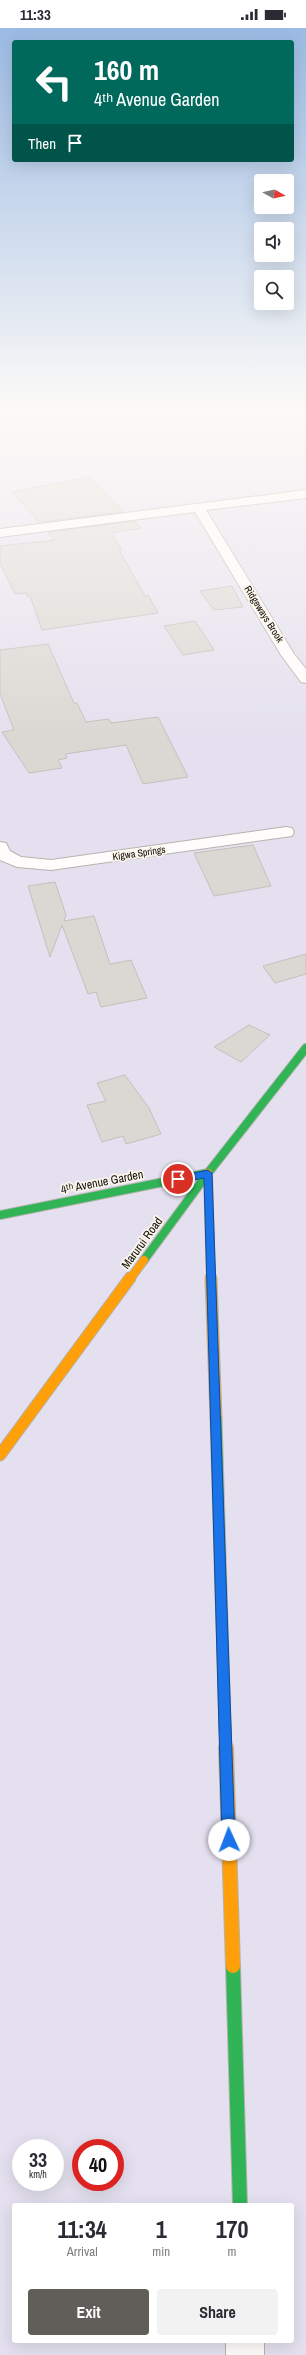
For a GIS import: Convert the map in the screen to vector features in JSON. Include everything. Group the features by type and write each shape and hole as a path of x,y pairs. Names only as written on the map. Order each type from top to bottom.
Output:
{"street":[{"path":"0,532 94,521"},
{"name":"Ridgeways Brook","path":"206,521 288,655 306,679"},
{"name":"Kigwa Springs","path":"0,847 2,854 17,862 51,865 286,832"},
{"name":"Marurui Road","path":"0,1455 208,1173 306,1048"},
{"path":"208,1173 240,2203"},
{"name":"4ᵗʰ Avenue Garden","path":"0,1215 208,1173"},
{"path":"245,2343 245,2355"}],"shaded area":[{"path":"0,521 306,521 306,2355 0,2355"}],"building":[{"path":"134,521 141,528 111,533 122,550 119,550 145,596 148,595 158,613 42,630 30,596 27,596 26,593 15,594 0,563 0,546 55,540 48,532"},
{"path":"232,586 243,607 214,610 200,591"},
{"path":"195,621 214,650 183,655 164,626"},
{"path":"48,644 74,703 77,703 86,722 109,719 111,723 158,717 188,777 143,784 126,745 65,754 67,758 58,760 62,768 29,773 2,732 14,730 0,694 0,650"},
{"path":"253,845 271,886 214,896 194,853"},
{"path":"55,882 66,915 64,921 94,916 110,964 131,960 147,998 101,1007 96,992 88,994 62,925 50,957 28,886"},
{"path":"306,954 306,974 275,983 263,966"},
{"path":"249,1025 270,1035 241,1062 214,1047"},
{"path":"125,1075 149,1108 161,1134 126,1144 123,1136 102,1142 87,1105 106,1101 97,1083"}],"traffic: fast":[{"path":"144,1260 208,1173 306,1048"},
{"path":"0,1215 208,1173"},
{"path":"216,1418 225,1727"},
{"path":"233,1966 240,2203"}],"traffic: slow":[{"path":"208,1173 216,1418"},
{"path":"0,1455 144,1260"},
{"path":"225,1727 233,1966"}],"route":[{"path":"178,1179 208,1173 229,1840"}]}
